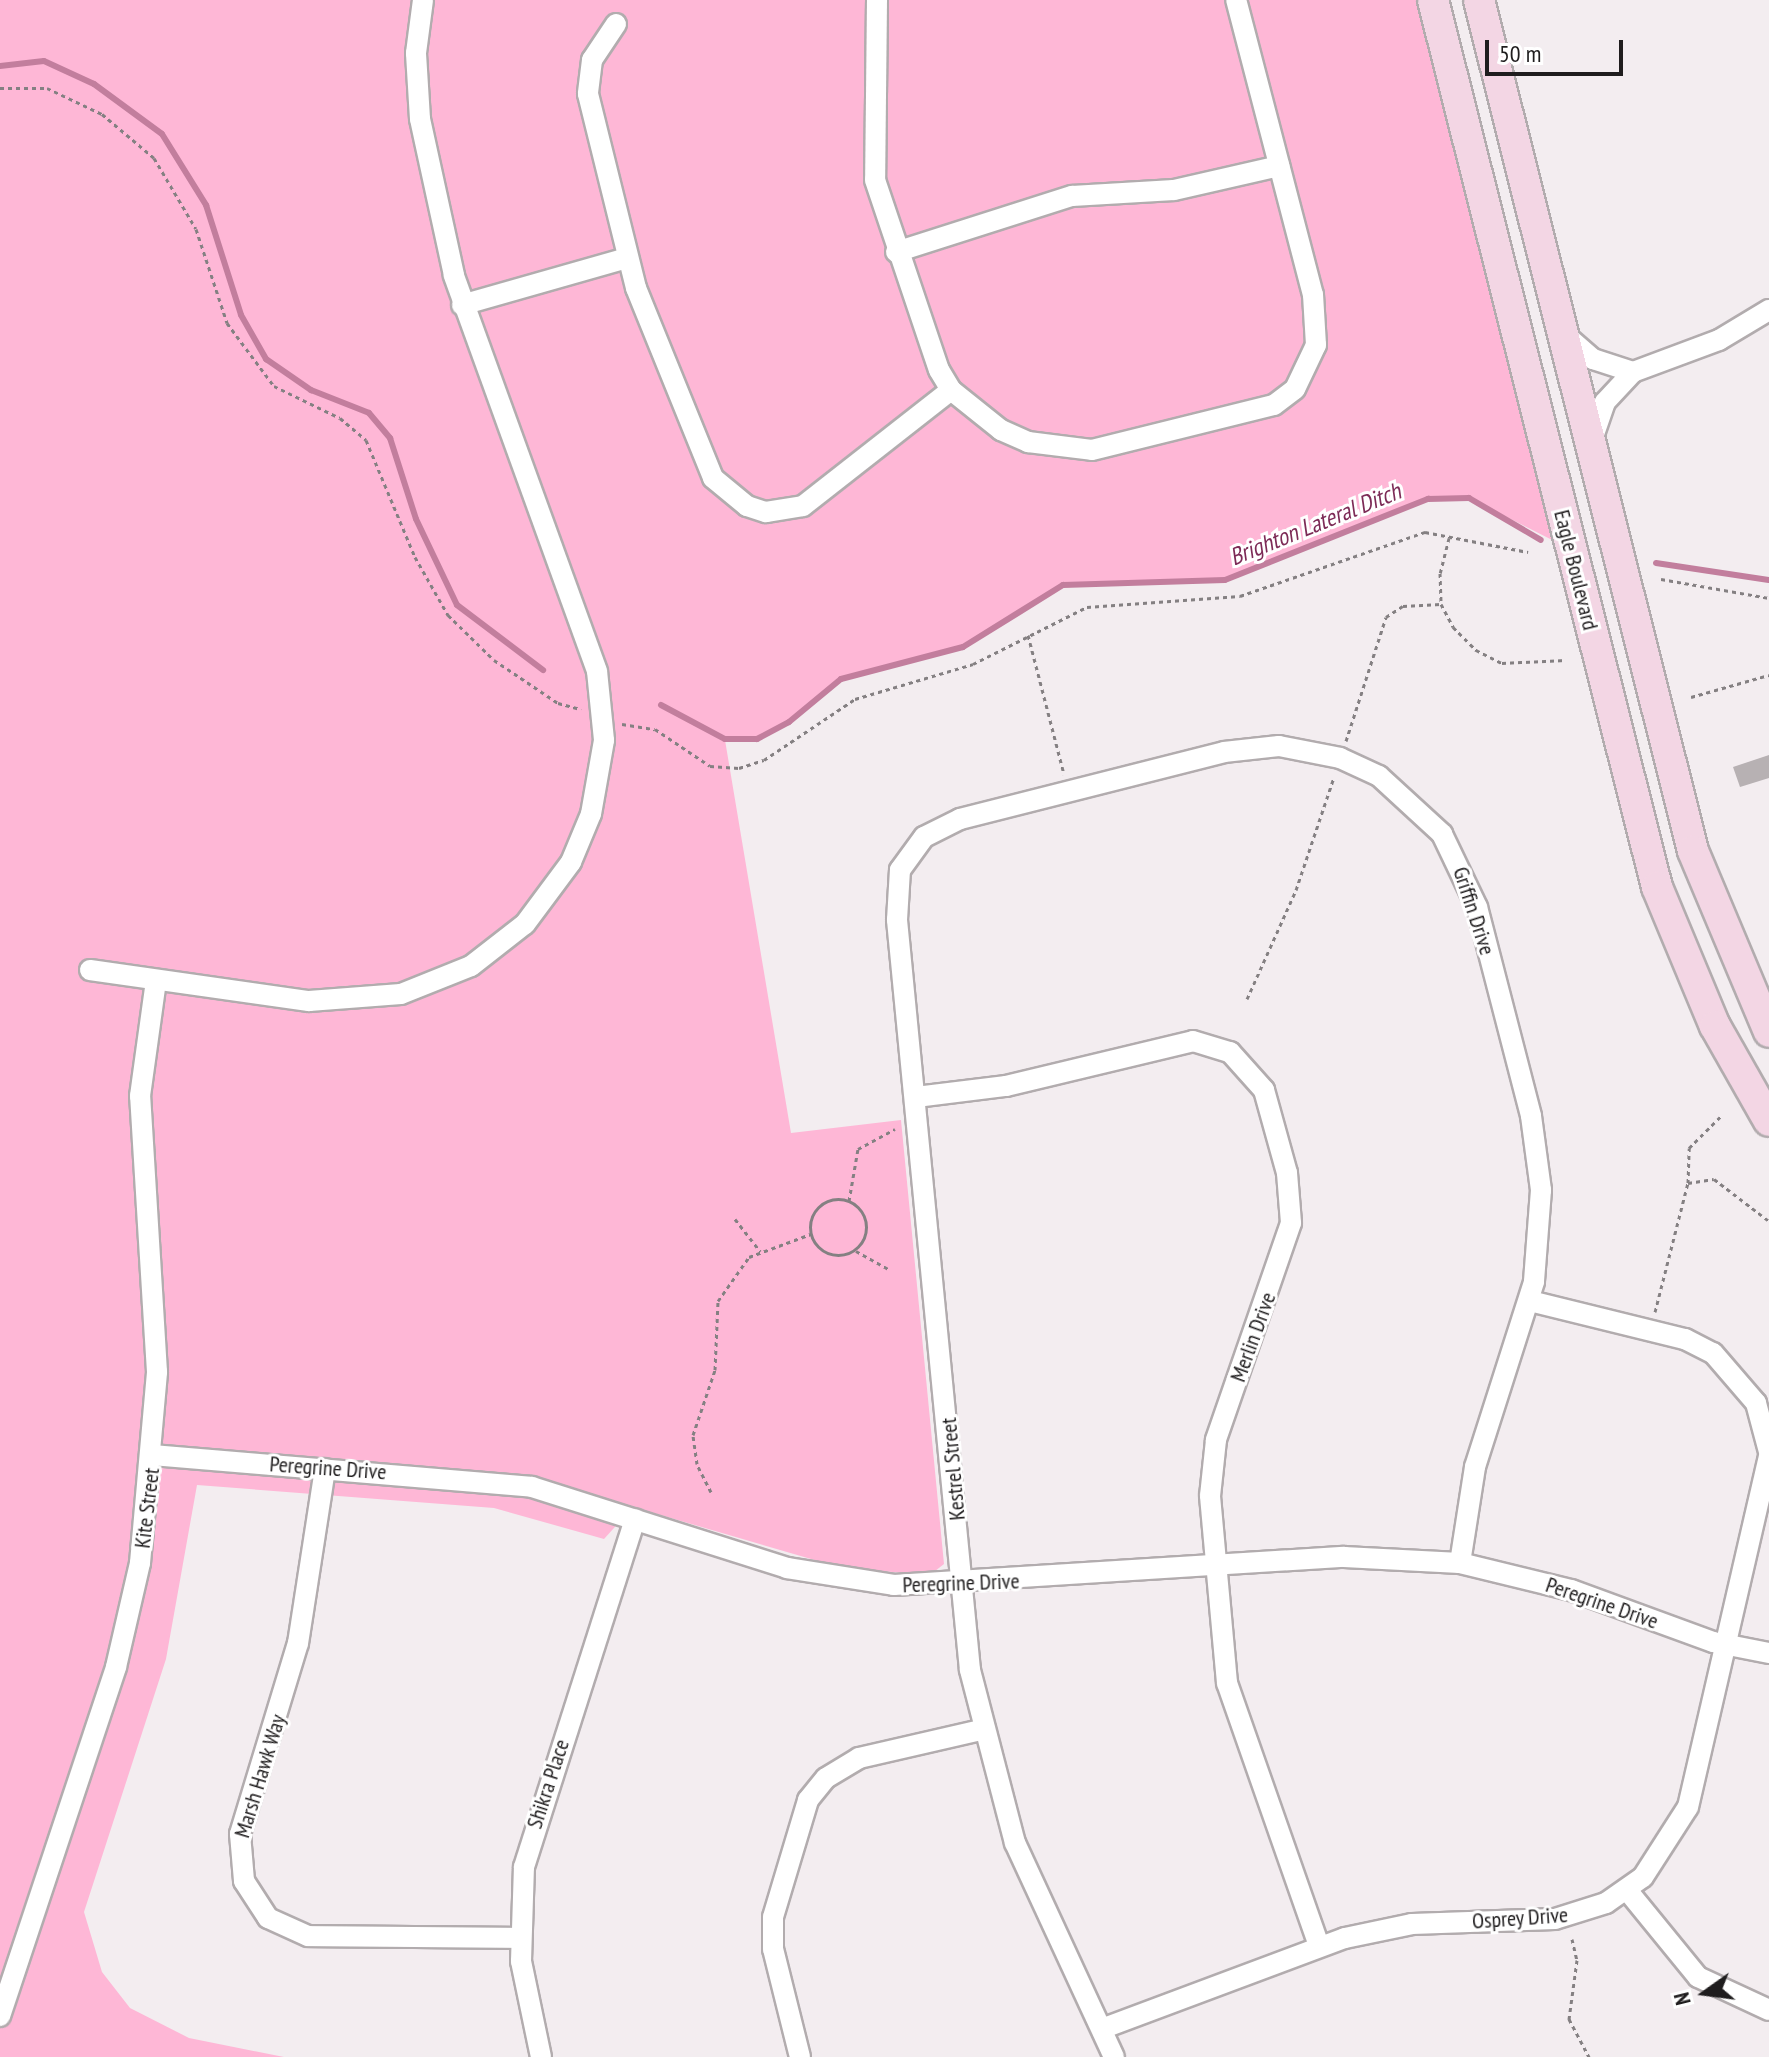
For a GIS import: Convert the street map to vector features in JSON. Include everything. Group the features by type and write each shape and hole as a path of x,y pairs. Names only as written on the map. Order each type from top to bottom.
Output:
{"street":[{"path":"90,970 309,1001 380,999 413,990 471,966 506,940 541,906 582,840 602,767 597,671 462,305 420,119 416,53 423,0"},
{"path":"877,0 875,180 927,344 951,390 1001,430 1028,442 1081,449 1119,446 1274,405 1295,389 1316,345 1313,295 1236,0"},
{"name":"Eagle Boulevard","path":"1433,0 1657,887 1715,1026 1769,1121"},
{"name":"Eagle Boulevard","path":"1479,0 1693,851 1769,1032"},
{"path":"616,24 592,60 588,94 627,258 700,457 720,485 747,506 784,511 821,497 951,390"},
{"path":"896,252 1072,196 1174,190 1279,166"},
{"path":"462,305 627,258"},
{"path":"1591,447 1605,402 1633,372 1719,340 1769,310"},
{"path":"1563,333 1593,359 1633,372"},
{"name":"Griffin Drive","path":"906,857 924,837 960,819 1242,749 1321,752 1397,789 1428,817 1463,871 1531,1116 1541,1212 1530,1301 1475,1467 1460,1563"},
{"name":"Kestrel Street","path":"906,857 896,904 962,1585 981,1730 1025,1869 1104,2028 1114,2057"},
{"name":"Kite Street","path":"0,2016 122,1645 140,1563 153,1455 156,1337 140,1124 156,980"},
{"name":"Merlin Drive","path":"916,1097 1022,1083 1181,1041 1218,1045 1258,1079 1287,1173 1291,1223 1216,1440 1210,1496 1215,1568 1227,1683 1319,1946"},
{"name":"Osprey Drive","path":"1104,2028 1319,1946 1412,1924 1555,1919 1627,1890 1657,1861 1681,1825 1728,1647 1769,1454 1756,1403 1713,1353 1685,1339 1530,1301"},
{"name":"Peregrine Drive","path":"153,1455 510,1483 814,1574 894,1585 962,1585 1355,1557 1460,1563 1571,1590 1728,1647 1769,1653"},
{"name":"Marsh Hawk Way","path":"325,1469 298,1643 240,1834 244,1881 268,1918 308,1936 520,1938"},
{"name":"Shikra Place","path":"541,2057 520,1938 534,1823 635,1519"},
{"path":"800,2057 773,1949 773,1917 808,1800 826,1778 859,1758 981,1730"},
{"path":"1627,1890 1698,1977 1769,2010"}],"path":[{"path":"0,88 47,88 102,114 154,158 196,229 227,323 250,359 274,386 340,418 366,440 415,557 448,615 527,682 558,703 586,709"},
{"path":"620,723 655,729 710,766 739,768 764,760 855,699 963,668 1087,607 1240,596 1425,532 1528,552"},
{"path":"1449,538 1440,573 1441,604 1476,650 1502,663 1566,660"},
{"path":"1661,579 1769,598"},
{"path":"1344,744 1386,617 1403,606 1441,604"},
{"path":"1028,634 1065,777"},
{"path":"1691,697 1769,675"},
{"path":"1247,999 1296,890 1335,774"},
{"path":"1654,1315 1688,1183 1693,1140 1722,1115"},
{"path":"849,1201 858,1149 895,1129"},
{"path":"1688,1183 1714,1179 1769,1221"},
{"path":"811,1234 817,1209 832,1199 849,1201 866,1222 864,1241 855,1251"},
{"path":"735,1219 760,1251"},
{"path":"711,1492 697,1464 693,1435 715,1370 718,1301 730,1276 760,1251 811,1234"},
{"path":"811,1234 830,1255 855,1251 888,1269"},
{"path":"1572,1939 1577,1960 1569,2019 1589,2057"}],"shaded area":[{"path":"0,0 1432,0 1568,548 1469,498 1428,499 1225,580 1063,585 963,647 841,679 789,722 757,739 725,740 791,1133 901,1120 944,1564 930,1575 842,1568 633,1507 604,1539 494,1508 197,1485 166,1659 84,1912 102,1972 130,2008 189,2038 284,2057 0,2057"}],"building":[{"path":"1769,755 1769,778 1740,787 1733,767"}],"waterway":[{"name":"Brighton Lateral Ditch","path":"0,66 44,61 94,84 162,134 206,205 241,315 266,359 311,390 369,413 390,438 416,519 457,605 543,670"},
{"name":"Brighton Lateral Ditch","path":"661,705 725,739 757,739 789,722 841,679 963,647 1063,585 1225,580 1428,499 1469,498 1541,540"},
{"name":"Brighton Lateral Ditch","path":"1656,563 1769,580"}]}
